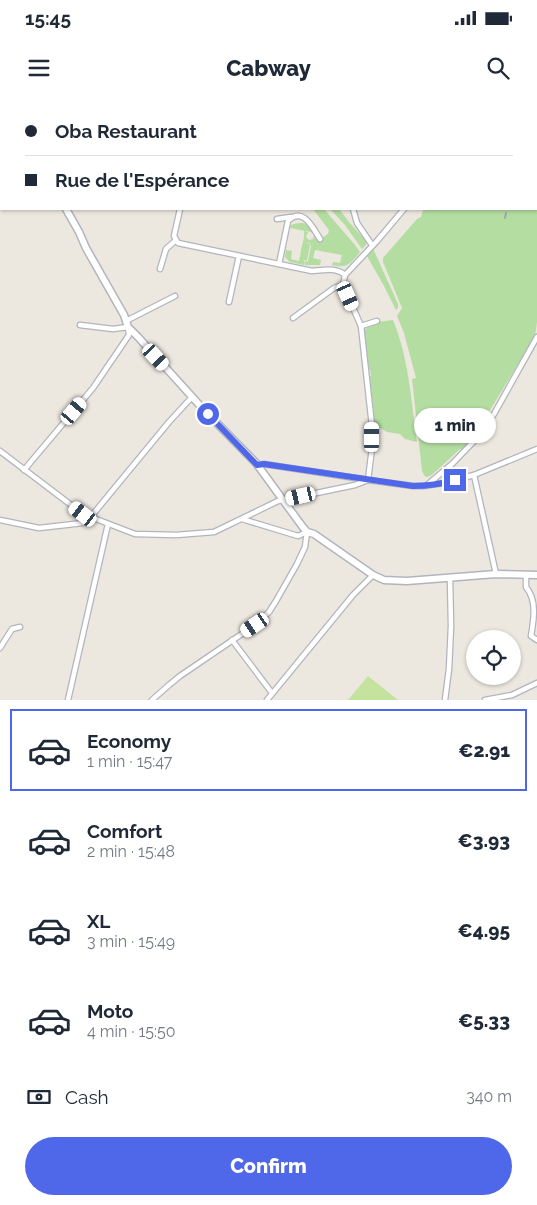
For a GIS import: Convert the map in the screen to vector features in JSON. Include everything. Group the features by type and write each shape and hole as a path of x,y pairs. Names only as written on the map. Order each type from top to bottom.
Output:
{"street":[{"path":"24,470 102,376 128,335 124,315 67,210"},
{"path":"180,210 174,236 178,243 312,271 340,271 345,275"},
{"path":"353,210 356,223 370,247"},
{"path":"368,480 372,448 372,426 361,326 343,285 345,275 403,210"},
{"path":"276,219 300,216 304,218 320,239"},
{"path":"279,264 288,221 292,217"},
{"path":"160,268 166,249 176,240"},
{"path":"229,302 239,256"},
{"path":"293,318 334,288 343,285"},
{"path":"80,325 113,329 127,324 175,296"},
{"path":"361,326 377,321"},
{"path":"127,324 257,465 307,532 314,534 372,575 392,581 496,574 537,575"},
{"path":"426,486 452,464 476,439 494,414 537,337"},
{"path":"0,520 39,528 84,523 192,396"},
{"path":"257,465 264,464 368,480 426,486 474,474 537,449"},
{"path":"0,451 83,514 135,534 214,532 278,501 368,480"},
{"path":"474,474 496,574"},
{"path":"242,519 298,536 307,532"},
{"path":"68,700 108,524"},
{"path":"152,700 174,680 264,618 273,607 297,564 305,547 307,532"},
{"path":"269,699 353,595 372,575"},
{"path":"526,575 526,587 536,603 532,636 537,640"},
{"path":"445,700 451,626 448,578"},
{"path":"0,648 12,629 20,627"},
{"path":"232,640 272,693"},
{"path":"485,700 512,695 537,683"}],"green space":[{"path":"314,210 325,210 360,252 345,266 337,266 332,265 333,262 340,263 342,255 315,250 313,258 321,260 320,265 305,265 305,262 304,265 290,262 285,257 286,250 292,251 291,259 299,261 304,231 308,232 306,237 309,240 313,239 314,234 311,232 290,228 291,225 304,223 308,225 319,240 328,234 329,230","holes":["309,242 311,246 308,261 305,262 303,259 307,260 310,245 309,243 306,244"]},
{"path":"331,210 340,210 366,241 366,245 362,249 345,225"},
{"path":"423,210 537,210 537,322 535,336 478,430 464,449 460,449 434,473 426,477 422,471 412,379 416,378 404,333 397,316 402,308 383,262 383,258 417,219 421,217"},
{"path":"373,249 398,304 396,310 367,256"},
{"path":"393,320 406,365 417,442 405,439 400,434 387,432 375,425 371,376 364,333 365,329 378,322"},
{"path":"368,676 398,700 348,700"}],"railway":[{"path":"505,218 506,213"}],"route":[{"path":"208,414 257,465 264,464 413,486 455,480"}]}
